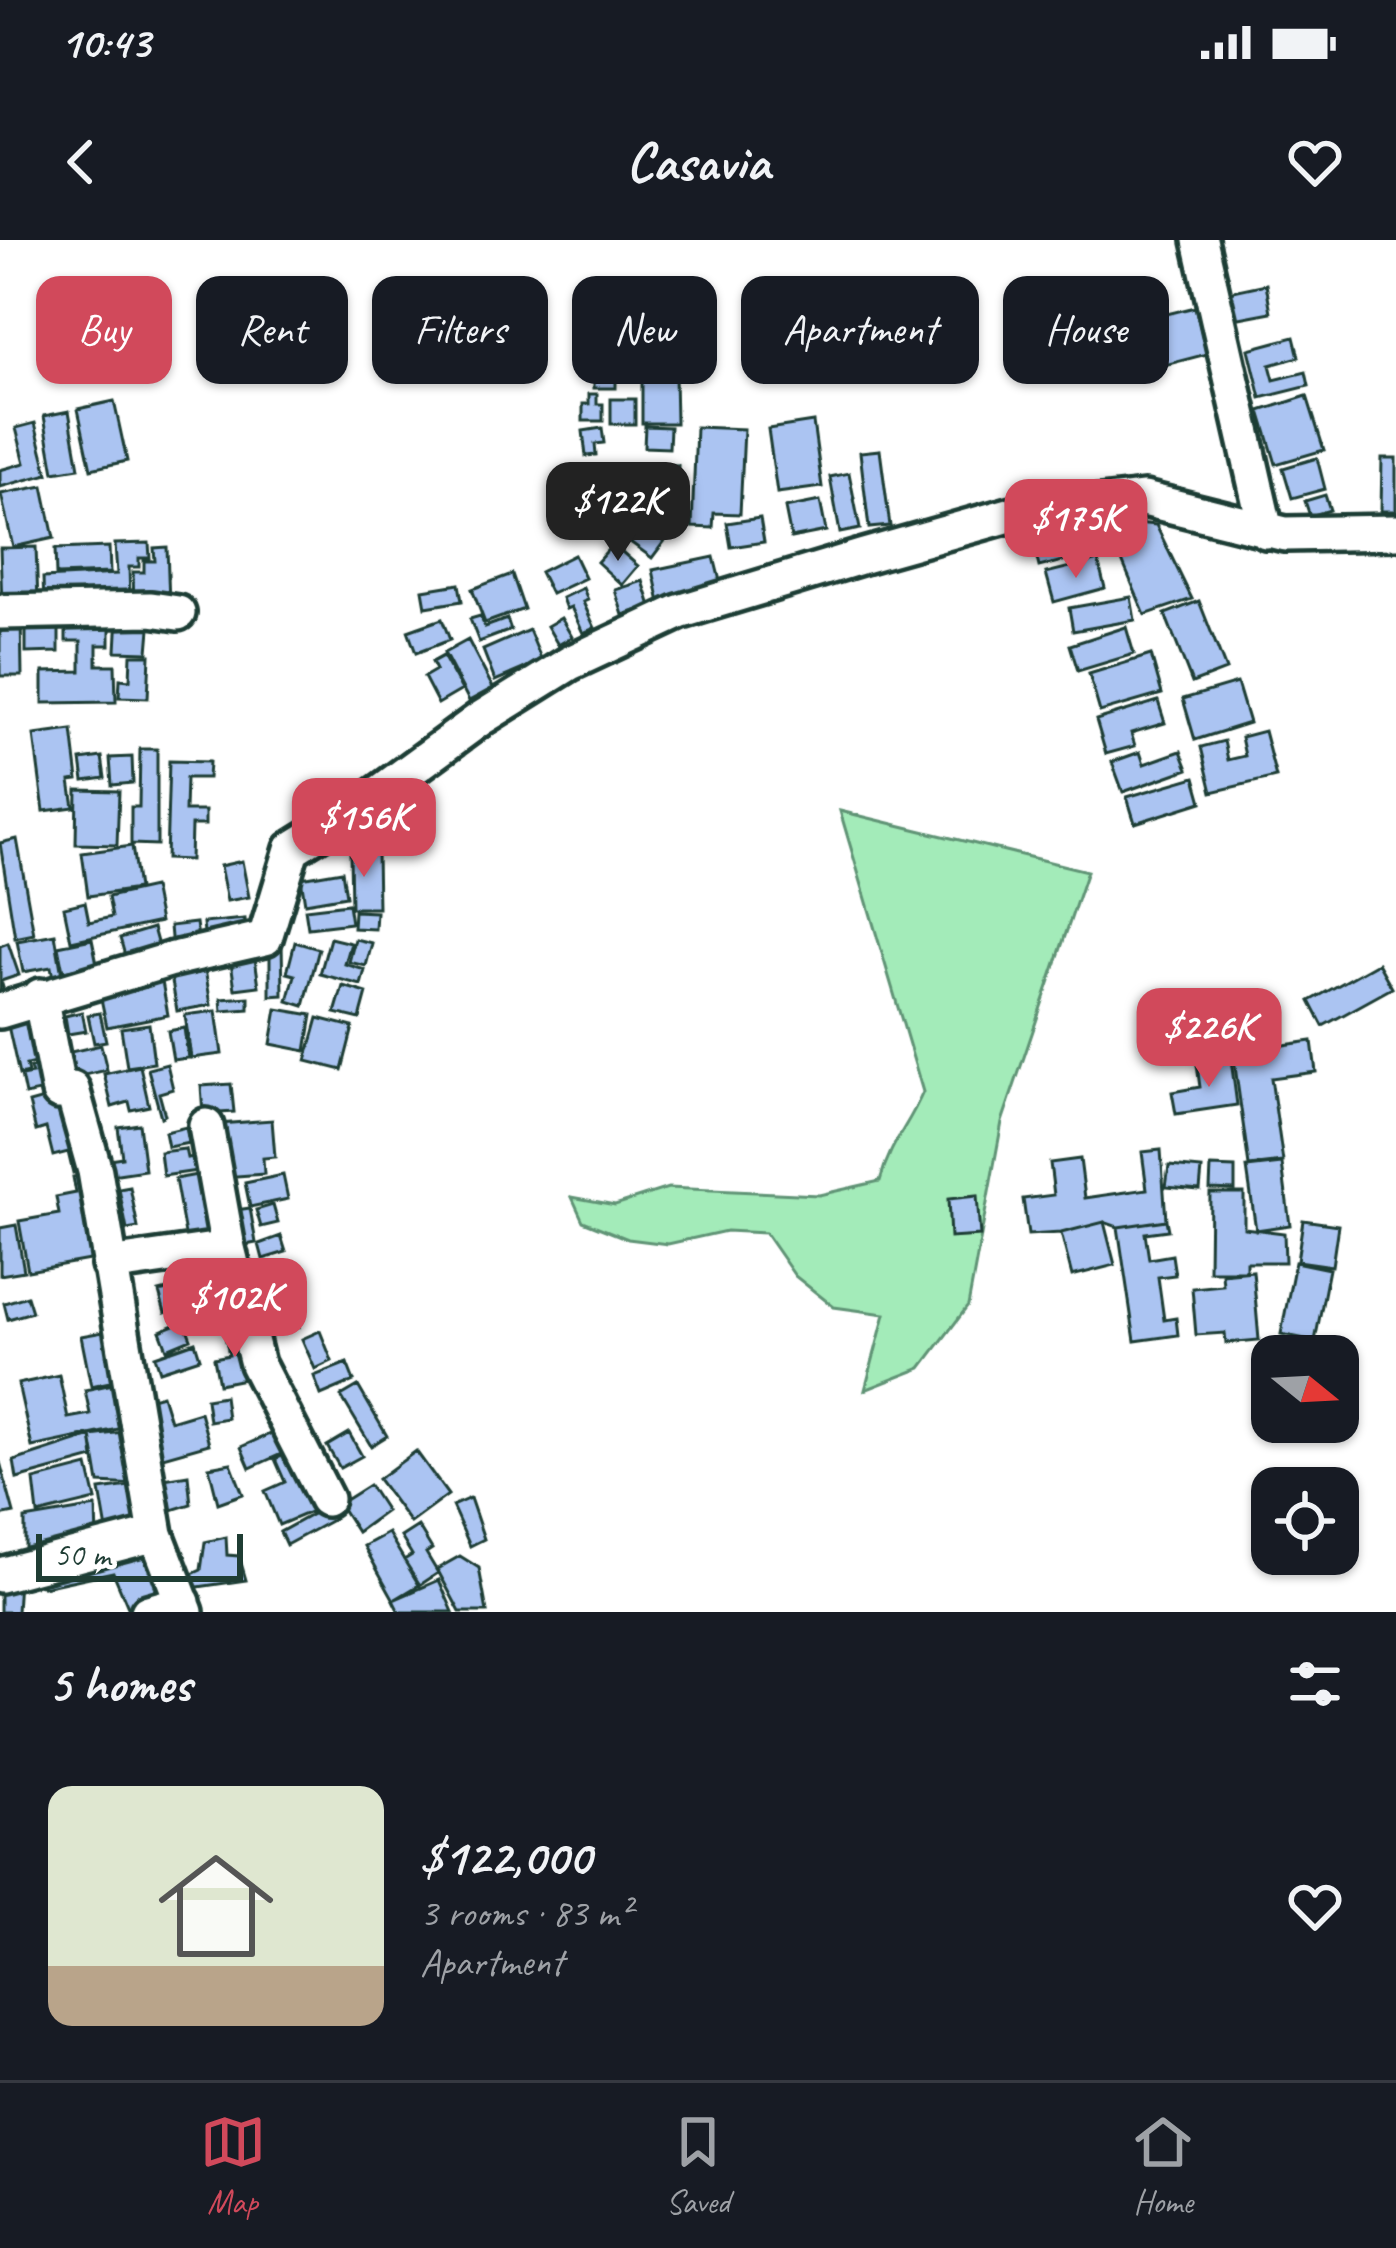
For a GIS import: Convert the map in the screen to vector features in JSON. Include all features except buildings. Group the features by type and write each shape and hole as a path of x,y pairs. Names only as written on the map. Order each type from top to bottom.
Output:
{"street":[{"path":"1200,240 1266,531"},
{"path":"0,1011 40,996 265,938 292,848 570,663 679,612 1013,514 1144,499 1266,531 1396,532"},
{"path":"0,612 151,609 178,613"},
{"path":"40,996 59,1092 73,1089 95,1171 156,1534 184,1607 148,1612"},
{"path":"206,1126 227,1248 257,1364 326,1499"},
{"path":"109,1264 227,1248"},
{"path":"0,1575 156,1534"}],"green space":[{"path":"840,811 1087,871 1002,1122 968,1306 921,1368 865,1390 885,1314 834,1307 795,1276 765,1233 726,1231 668,1244 628,1239 583,1221 572,1197 615,1205 668,1188 819,1195 880,1181 923,1092"}]}
